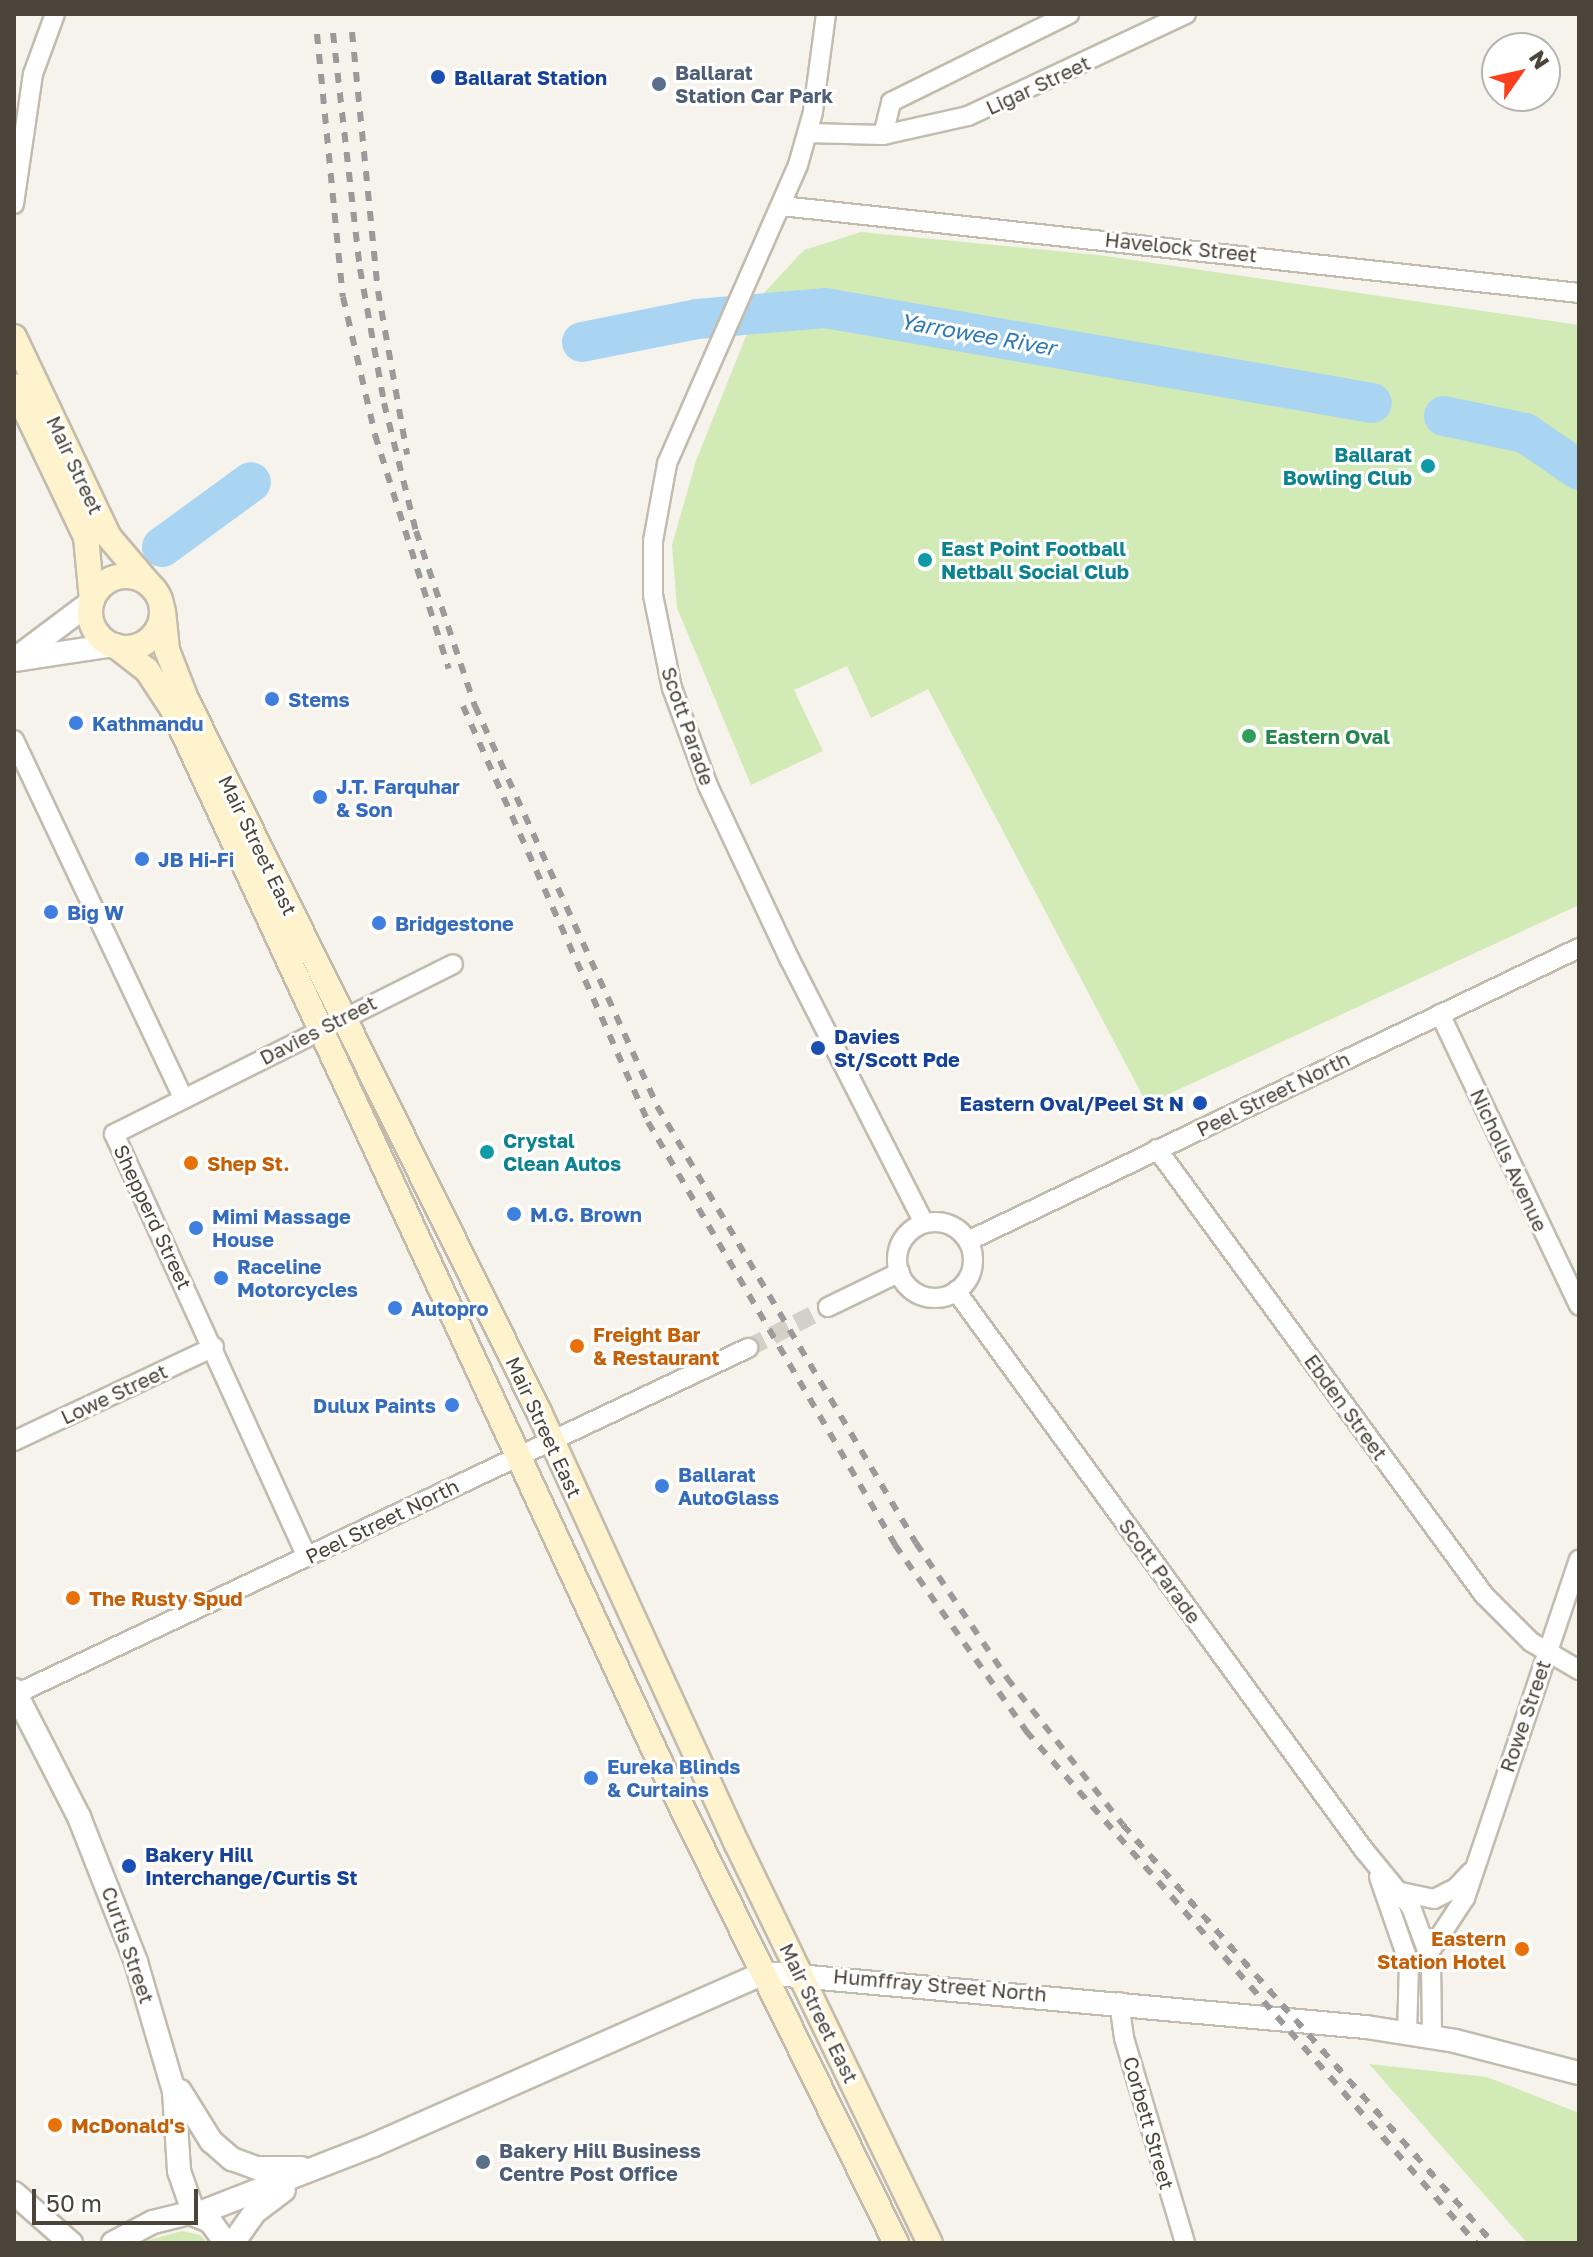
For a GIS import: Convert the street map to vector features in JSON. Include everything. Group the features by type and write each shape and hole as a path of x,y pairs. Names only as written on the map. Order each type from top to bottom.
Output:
{"main road":[{"name":"Mair Street","path":"14,337 109,537 149,584"},
{"name":"Mair Street","path":"14,386 86,537 92,602"},
{"path":"134,576 149,584 163,611 148,641 114,646 92,623 92,602 101,586 116,577 134,576"},
{"name":"Mair Street East","path":"163,611 167,650 186,699 552,1440 799,1972 930,2243"},
{"name":"Mair Street East","path":"114,646 143,666 165,695 664,1771 896,2243"}],"street":[{"path":"14,204 33,74 55,14"},
{"name":"Scott Parade","path":"826,14 808,133 782,206 675,440 662,485 651,569 661,646 693,747 741,861 924,1223"},
{"path":"883,135 891,102 1069,14"},
{"name":"Ligar Street","path":"808,133 883,135 942,124 1005,102 1186,14"},
{"name":"Havelock Street","path":"782,206 1579,293"},
{"path":"14,659 64,627 92,602"},
{"path":"14,659 114,646"},
{"path":"14,740 183,1098"},
{"name":"Peel Street North","path":"968,1241 1579,948"},
{"name":"Davies Street","path":"183,1098 453,964"},
{"name":"Nicholls Avenue","path":"1440,1014 1579,1306"},
{"name":"Shepperd Street","path":"183,1098 114,1134 214,1347 307,1557"},
{"name":"Ebden Street","path":"1157,1149 1484,1595 1547,1654 1579,1670"},
{"path":"924,1223 950,1224 968,1241 972,1268 956,1291 929,1297 915,1292 900,1272 903,1241 924,1223"},
{"path":"828,1307 900,1272"},
{"name":"Scott Parade","path":"956,1291 1364,1850 1401,1892 1430,1951 1432,2037"},
{"name":"Lowe Street","path":"14,1441 214,1347"},
{"name":"Peel Street North","path":"15,1693 748,1348"},
{"name":"Rowe Street","path":"1430,1951 1463,1903 1579,1560"},
{"name":"Curtis Street","path":"15,1693 111,1893 167,2065 178,2113 179,2171 196,2214"},
{"name":"Scott Parade","path":"1364,1850 1386,1889 1405,1944 1410,1981 1407,2033"},
{"path":"1401,1892 1434,1899 1456,1888 1471,1872"},
{"name":"Humffray Street North","path":"113,2243 153,2222 196,2214 334,2162 764,1973 799,1972 1407,2033 1579,2073"},
{"name":"Corbett Street","path":"1119,2002 1124,2038 1185,2243"},
{"path":"167,2065 206,2134 232,2159 277,2169 334,2162"},
{"name":"Humffray Street North","path":"233,2243 263,2204 334,2162"},
{"path":"14,2193 56,2234 71,2243"},
{"path":"196,2214 214,2225 226,2243"}],"green space":[{"path":"861,232 1098,255 1579,325 1579,905 1147,1104 928,689 871,718 847,666 794,690 823,751 751,785 677,608 672,545 696,461 763,294 804,250"},
{"path":"1369,2064 1487,2077 1579,2113 1579,2243 1527,2243"},
{"path":"182,2231 200,2235 208,2243 138,2243"}],"waterway":[{"name":"Yarrowee River","path":"582,342 697,319 825,308 1372,403"},
{"name":"Yarrowee River","path":"1444,416 1525,433 1579,470"},
{"name":"Yarrowee River","path":"162,547 251,482"}],"tunnel":[{"path":"748,1348 828,1307"}],"railway":[{"path":"352,32 378,291 407,454"},
{"path":"333,33 360,269 384,403 416,531 475,706 657,1106 916,1543 1007,1678 1123,1825 1493,2243"},
{"path":"317,34 343,297 375,435 449,669"},
{"path":"463,706 648,1122 895,1545 1026,1731 1476,2243"}],"place":[{"name":"Ballarat Station","path":"438,77"},
{"name":"Ballarat Station Car Park","path":"659,84"},
{"name":"Ballarat Bowling Club","path":"1428,466"},
{"name":"East Point Football Netball Social Club","path":"925,560"},
{"name":"Stems","path":"272,699"},
{"name":"Kathmandu","path":"76,723"},
{"name":"Eastern Oval","path":"1249,736"},
{"name":"J.T. Farquhar & Son","path":"320,797"},
{"name":"JB Hi-Fi","path":"142,859"},
{"name":"Big W","path":"51,912"},
{"name":"Bridgestone","path":"379,923"},
{"name":"Davies St/Scott Pde","path":"818,1048"},
{"name":"Eastern Oval/Peel St N","path":"1200,1103"},
{"name":"Crystal Clean Autos","path":"487,1152"},
{"name":"Shep St.","path":"191,1163"},
{"name":"M.G. Brown","path":"514,1214"},
{"name":"Mimi Massage House","path":"196,1228"},
{"name":"Raceline Motorcycles","path":"221,1278"},
{"name":"Autopro","path":"395,1308"},
{"name":"Freight Bar & Restaurant","path":"577,1346"},
{"name":"Dulux Paints","path":"452,1405"},
{"name":"Ballarat AutoGlass","path":"662,1486"},
{"name":"The Rusty Spud","path":"73,1598"},
{"name":"Eureka Blinds & Curtains","path":"591,1778"},
{"name":"Bakery Hill Interchange/Curtis St","path":"129,1866"},
{"name":"Eastern Station Hotel","path":"1522,1949"},
{"name":"McDonald's","path":"55,2125"},
{"name":"Bakery Hill Business Centre Post Office","path":"483,2162"}]}
